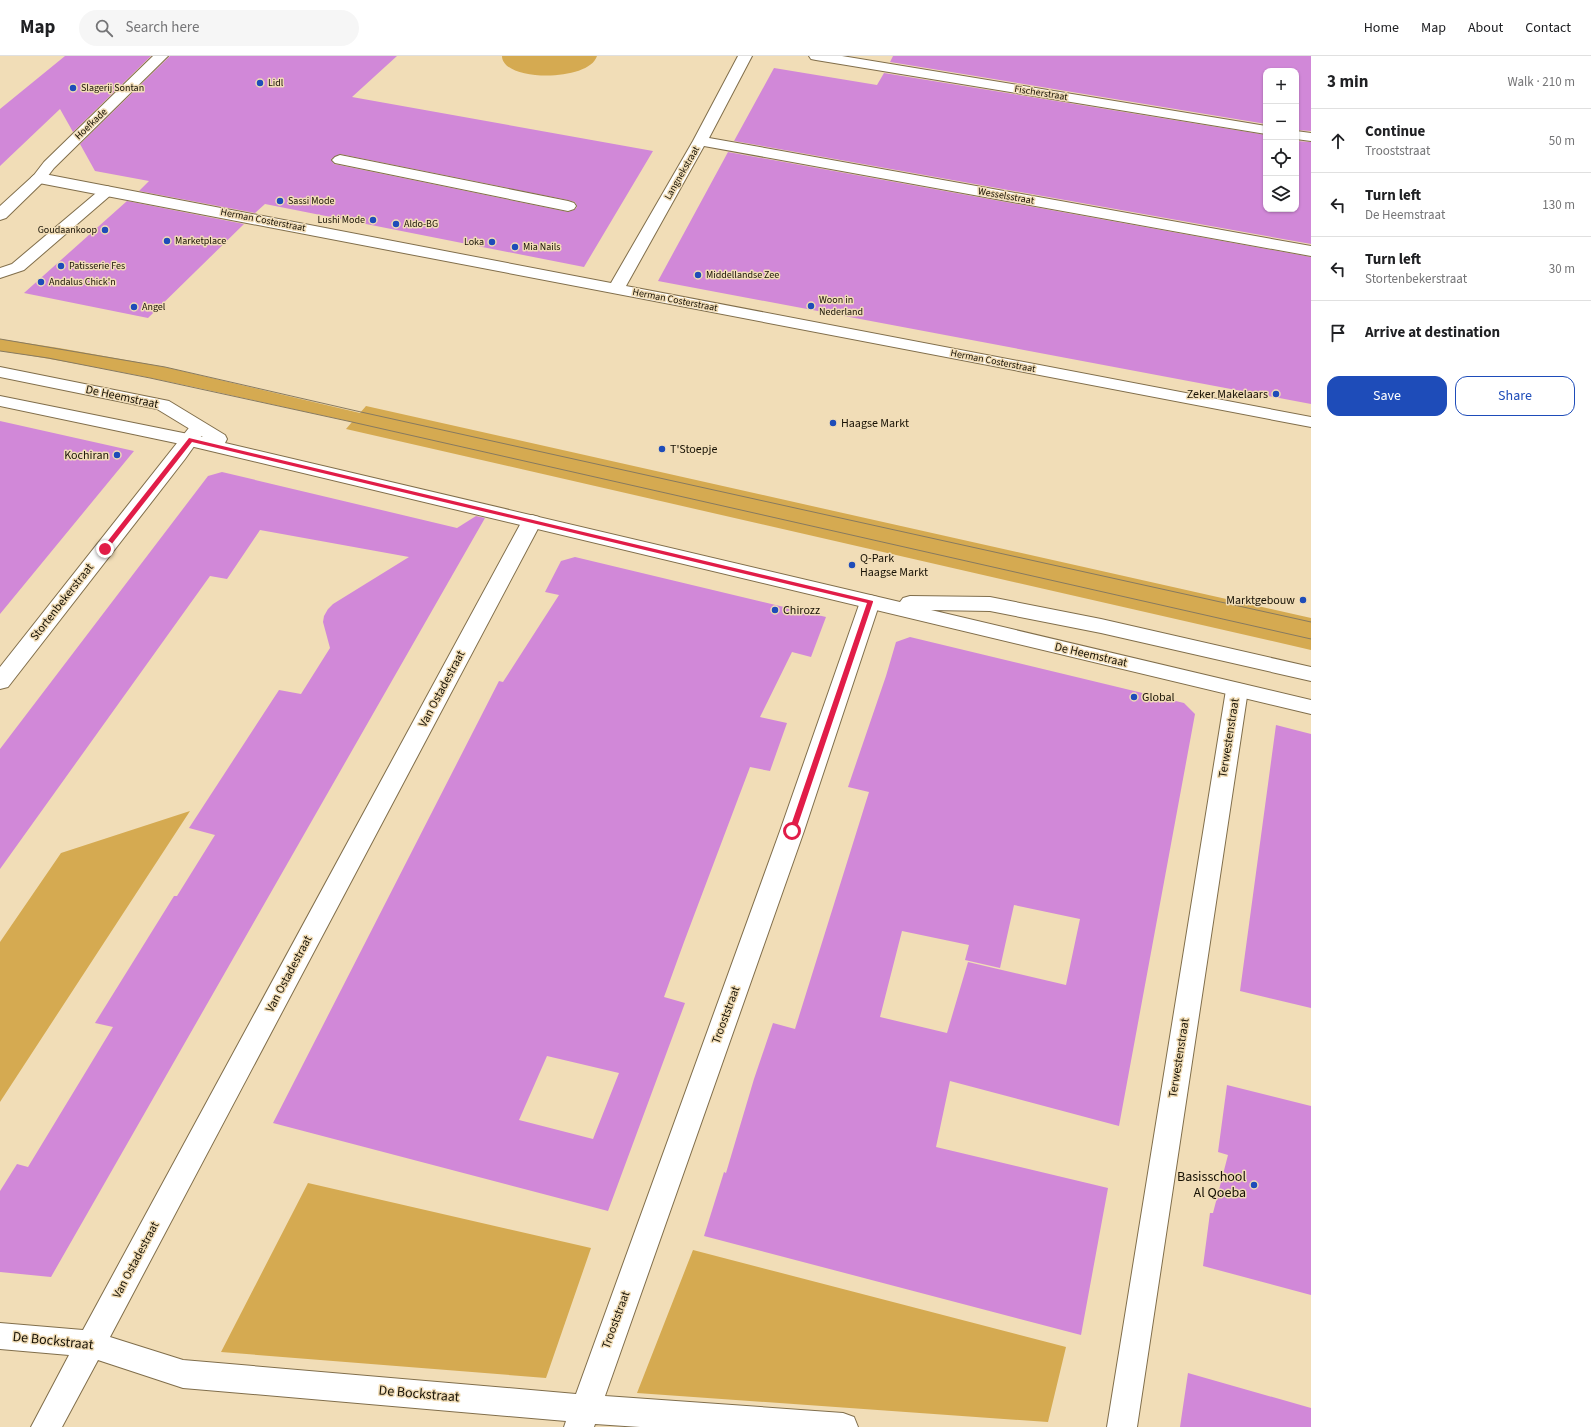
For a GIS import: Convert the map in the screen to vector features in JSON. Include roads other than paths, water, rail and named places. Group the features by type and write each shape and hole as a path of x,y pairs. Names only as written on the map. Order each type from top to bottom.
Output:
{"street":[{"name":"Hoefkade","path":"0,215 161,56"},
{"name":"Langnekstraat","path":"616,288 700,141 745,56"},
{"name":"Fischerstraat","path":"816,56 840,58 1263,129"},
{"path":"1299,135 1311,137"},
{"name":"Wesselsstraat","path":"700,141 1311,251"},
{"path":"340,160 568,206"},
{"name":"Herman Costerstraat","path":"39,178 1311,422"},
{"path":"0,273 18,267 107,191"},
{"name":"De Heemstraat","path":"0,372 163,405 194,434"},
{"name":"De Heemstraat","path":"0,401 218,439 256,455 1237,690 1311,706"},
{"name":"Stortenbekerstraat","path":"0,682 194,434"},
{"name":"Van Ostadestraat","path":"46,1427 532,521"},
{"name":"De Heemstraat","path":"870,602 990,604 1101,626 1311,674"},
{"name":"Trooststraat","path":"581,1418 792,831 870,602"},
{"name":"Terwestenstraat","path":"1122,1427 1237,690"},
{"name":"De Bockstraat","path":"0,1336 91,1344 183,1374 581,1418 843,1427"}],"tram line":[{"path":"0,339 165,367 361,412 1311,622"},
{"path":"0,351 48,358 150,378 352,422 1311,639"}],"place":[{"name":"Lidl","path":"260,83"},
{"name":"Slagerij Sontan","path":"73,88"},
{"name":"Sassi Mode","path":"280,201"},
{"name":"Lushi Mode","path":"373,220"},
{"name":"Aldo-BG","path":"396,224"},
{"name":"Goudaankoop","path":"105,230"},
{"name":"Marketplace","path":"167,241"},
{"name":"Loka","path":"492,242"},
{"name":"Mia Nails","path":"515,247"},
{"name":"Patisserie Fes","path":"61,266"},
{"name":"Middellandse Zee","path":"698,275"},
{"name":"Andalus Chick'n","path":"41,282"},
{"name":"Woon in Nederland","path":"811,306"},
{"name":"Angel","path":"134,307"},
{"name":"Zeker Makelaars","path":"1276,394"},
{"name":"Haagse Markt","path":"833,423"},
{"name":"T'Stoepje","path":"662,449"},
{"name":"Kochiran","path":"117,455"},
{"name":"Q-Park Haagse Markt","path":"852,565"},
{"name":"Marktgebouw","path":"1303,600"},
{"name":"Chirozz","path":"775,610"},
{"name":"Global","path":"1134,697"},
{"name":"Basisschool Al Qoeba","path":"1254,1185"}]}
